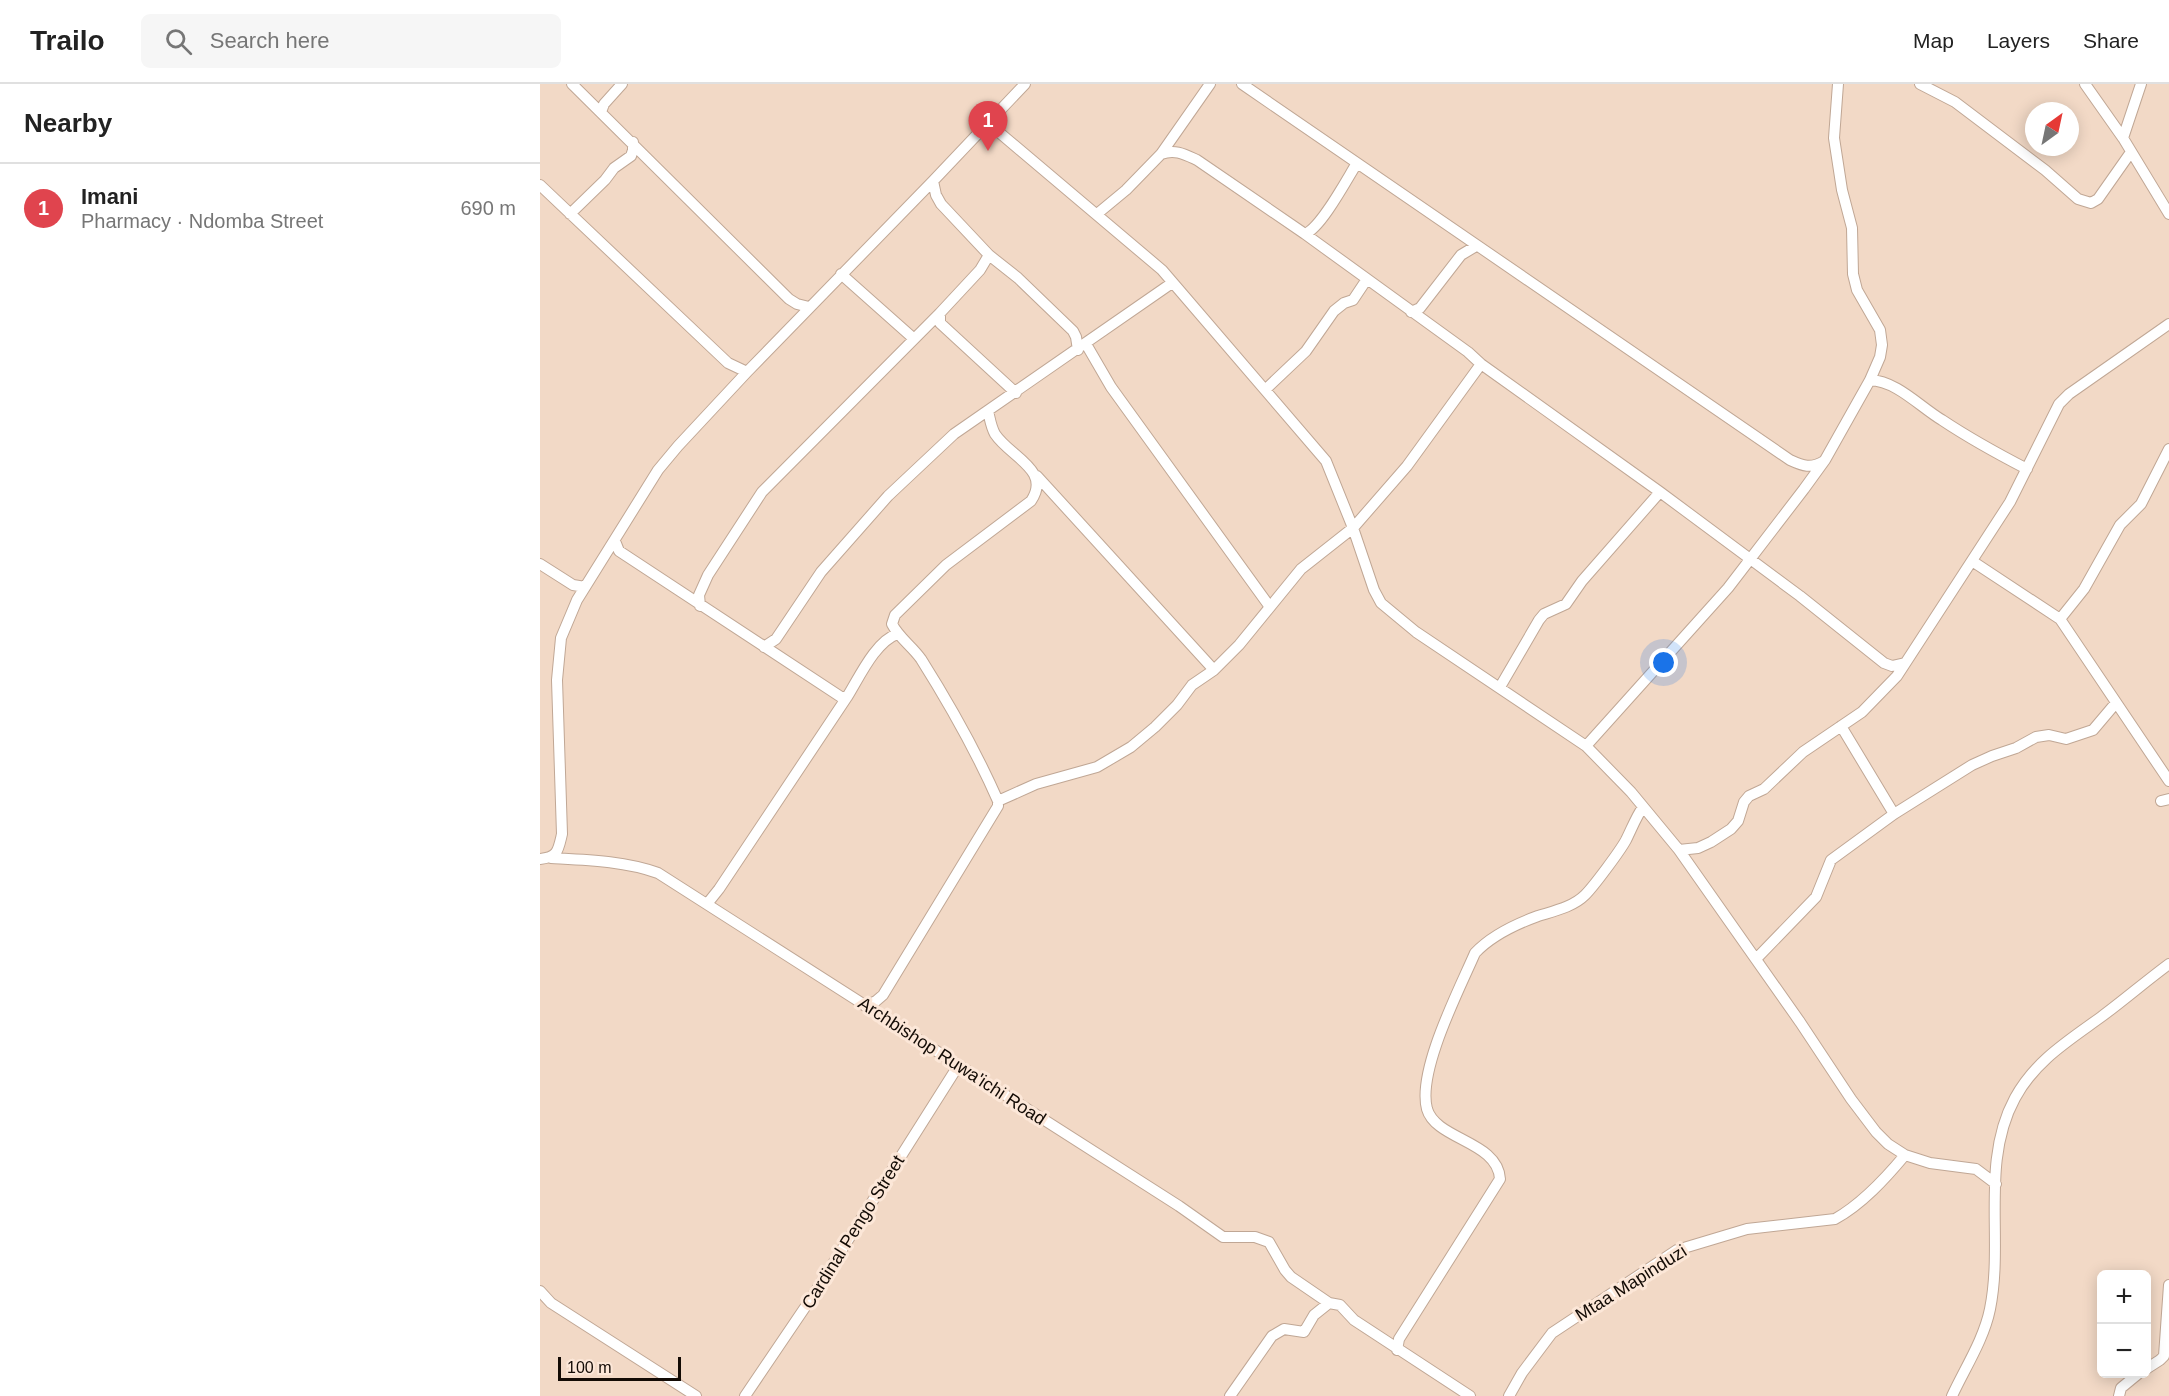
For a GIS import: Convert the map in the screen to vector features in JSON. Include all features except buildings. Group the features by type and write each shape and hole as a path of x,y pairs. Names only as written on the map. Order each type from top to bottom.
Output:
{"street":[{"path":"572,84 789,299 809,307"},
{"path":"601,112 604,104 622,84"},
{"path":"1097,214 1126,190 1161,154 1210,84"},
{"path":"1242,84 1790,460 1803,466 1814,466 1824,460"},
{"path":"1586,746 1728,588 1750,559 1824,460 1870,380 1880,357 1882,345 1880,330 1857,290 1853,274 1852,228 1842,190 1834,138 1838,84"},
{"path":"1920,84 1955,102 2045,170 2078,199 2091,203 2098,199 2131,152"},
{"path":"2085,84 2123,138 2169,214"},
{"path":"2123,138 2141,84"},
{"path":"546,858 559,848 562,834 557,680 561,638 585,587 658,470 747,372 841,273 933,182 1023,85"},
{"path":"2111,121 2131,113"},
{"path":"988,123 1162,270 1326,461 1353,528 1374,590 1381,603 1416,632 1586,746 1643,807 1679,850 1857,1107 1888,1144 1905,1155 1930,1163 1976,1169 1997,1159"},
{"path":"1178,132 1179,151"},
{"path":"570,214 614,168 631,156 633,142"},
{"path":"1161,154 1179,151 1197,160 1305,234 1660,492 1800,596 1884,663 1892,666 1905,663"},
{"path":"1305,234 1310,232 1326,213 1357,163"},
{"path":"933,182 941,204 990,255 1018,278 1073,331 1082,347 1270,607"},
{"path":"540,184 728,363 747,372"},
{"path":"1411,312 1420,308 1457,260 1476,246"},
{"path":"700,606 699,595 708,575 762,492 940,313 980,270 990,255"},
{"path":"841,273 913,339"},
{"path":"1266,389 1306,351 1334,311 1344,303 1353,300 1367,279"},
{"path":"764,647 780,634 820,572 888,496 954,434 1172,283"},
{"path":"940,313 940,323 1016,393"},
{"path":"1679,850 1698,848 1731,829 1738,821 1744,802 1749,796 1764,789 1803,752 1862,712 1897,676 2010,502 2058,404 2169,324"},
{"path":"865,1006 883,995 963,861 994,814 999,801 1036,784 1097,767 1131,747 1178,705 1192,685 1214,670 1239,645 1301,569 1353,528 1407,466 1481,364"},
{"path":"1870,380 1878,380 1900,391 1942,420 2026,469"},
{"path":"988,411 996,436 1035,474 1214,670"},
{"path":"2060,619 2084,589 2120,525 2141,504 2169,449"},
{"path":"999,801 973,745 919,656 897,634 892,624 895,615 946,565 1031,501 1038,492 1039,482 1035,474"},
{"path":"1500,687 1539,620 1544,614 1566,604 1582,581 1660,492"},
{"path":"615,541 619,551 700,606 790,662 834,694 847,697"},
{"path":"1972,561 2060,619 2115,704 2169,781"},
{"path":"540,564 573,585 585,587"},
{"path":"707,904 880,645 890,636 897,634"},
{"path":"1756,959 1816,897 1831,860 1894,814 1972,765 2016,748 2036,737 2049,735 2066,739 2093,730 2115,704"},
{"path":"1841,726 1894,814"},
{"path":"1395,1344 1500,1179 1497,1164 1490,1156 1437,1123 1429,1114 1427,1107 1426,1092 1431,1060 1475,953 1482,945 1507,930 1569,905 1584,896 1626,840 1634,820 1643,807"},
{"name":"Archbishop Ruwa'ichi Road","path":"546,858 596,860 641,867 658,873 1179,1206 1223,1237 1255,1238 1269,1242 1291,1277 1329,1303"},
{"path":"1952,1396 1984,1331 1990,1308 1995,1272 1997,1159 2003,1124 2015,1097 2032,1073 2063,1043 2101,1017 2169,964"},
{"name":"Cardinal Pengo Street","path":"745,1396 810,1300 958,1066"},
{"name":"Mtaa Mapinduzi","path":"1509,1396 1522,1373 1552,1333 1677,1250 1747,1229 1835,1219 1884,1180 1905,1155"},
{"path":"1976,1169 1996,1184"},
{"path":"2151,1366 2164,1356 2169,1285"},
{"path":"540,1291 551,1304 696,1396"},
{"path":"1230,1396 1272,1336 1284,1329 1304,1332 1314,1315 1329,1303 1340,1305 1354,1320 1395,1344 1470,1396"},
{"path":"2119,1396 2121,1388 2133,1378"}],"place":[{"name":"Imani","path":"988,151"}]}
